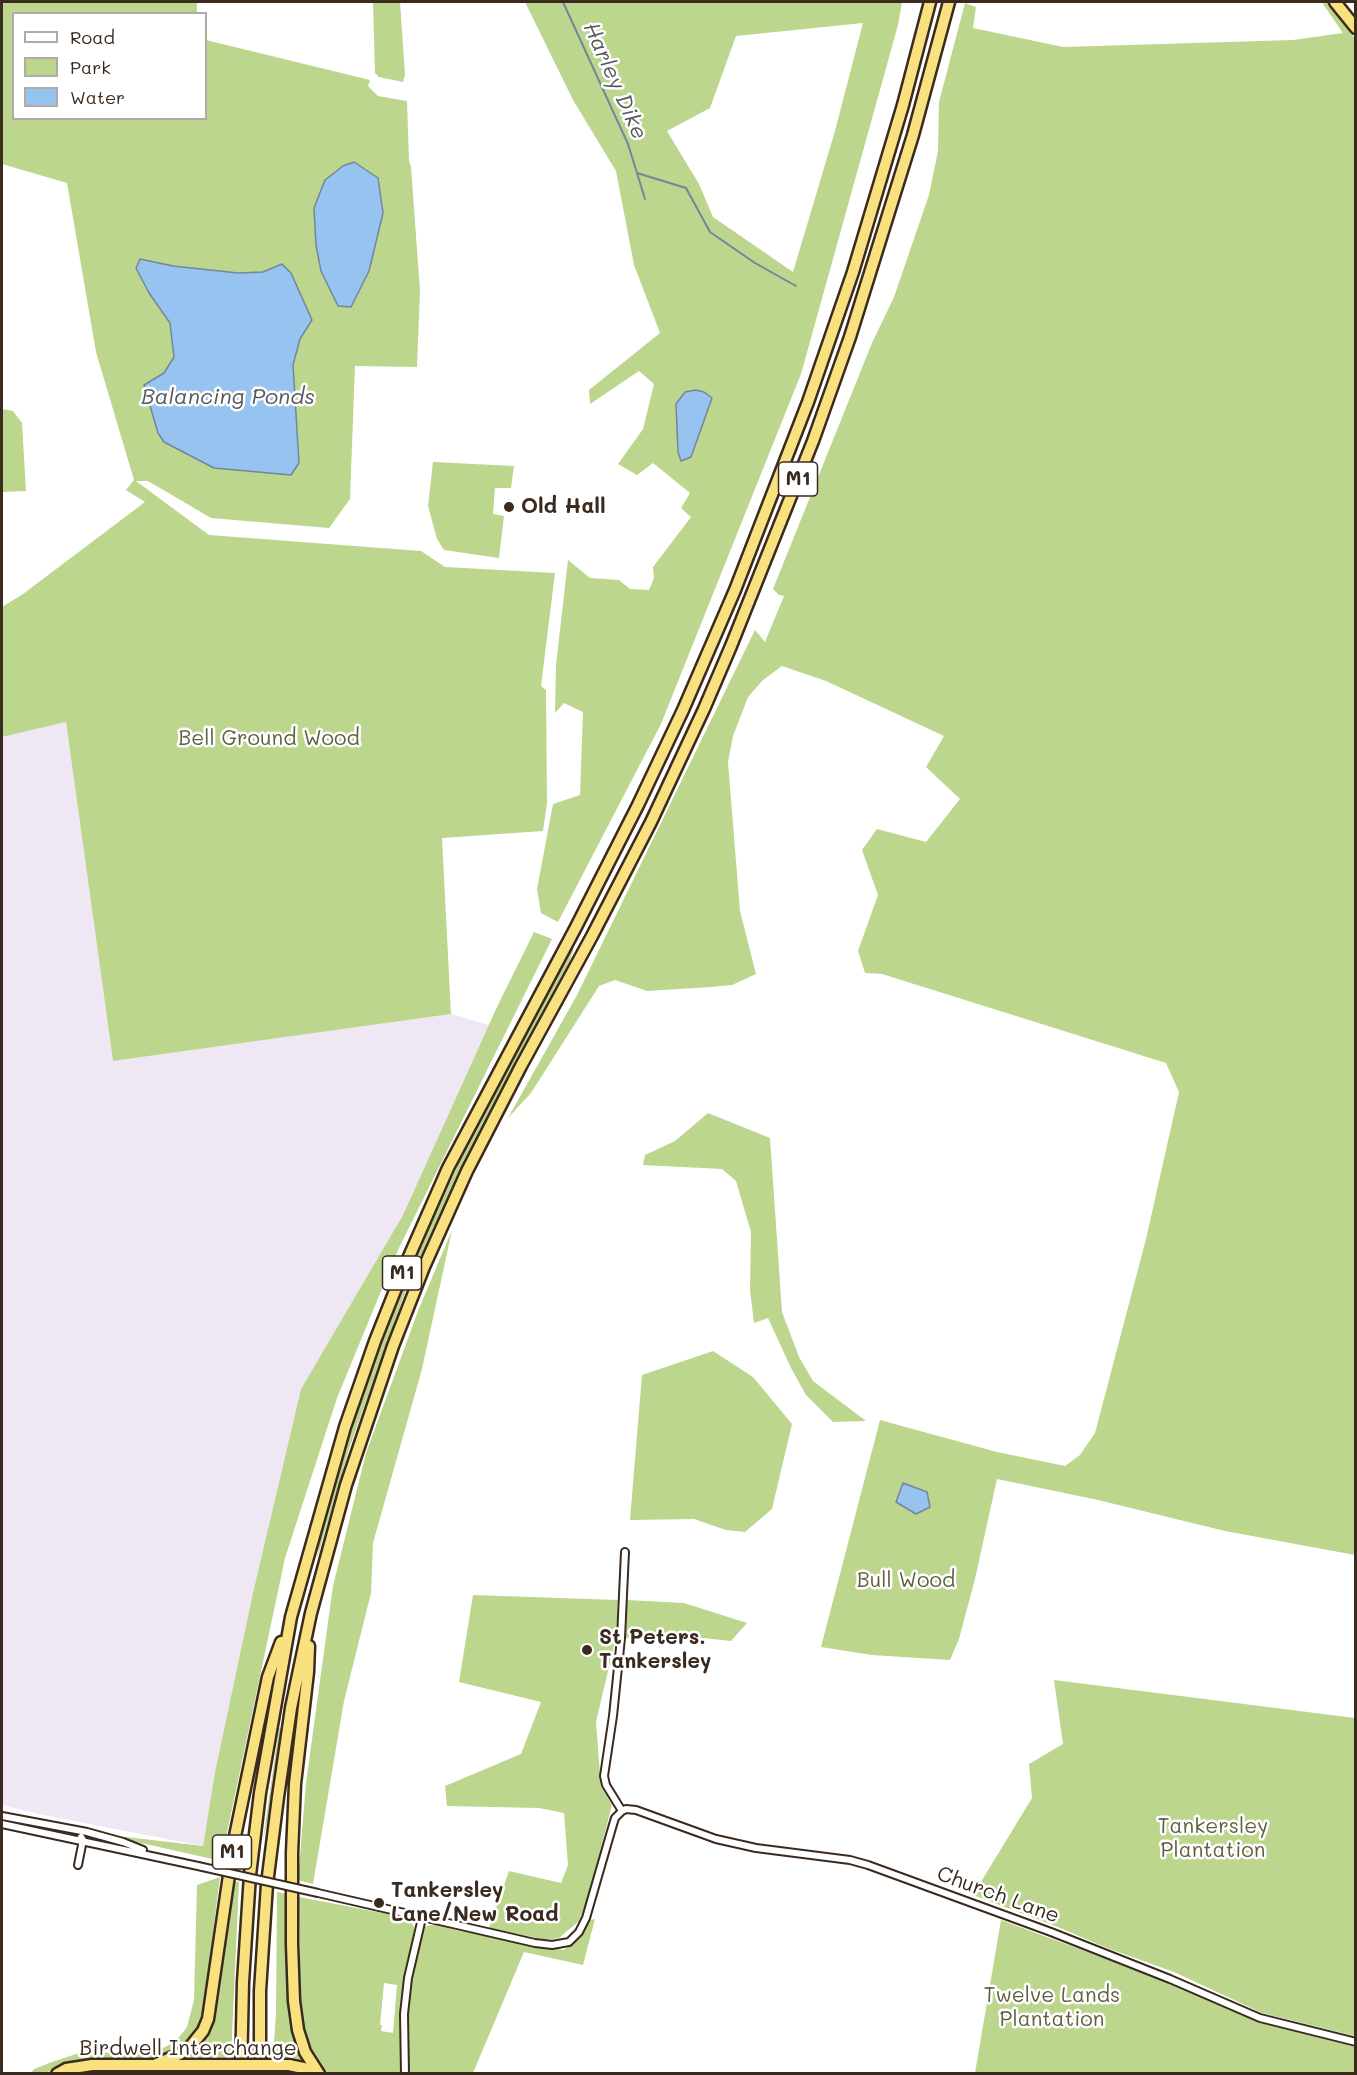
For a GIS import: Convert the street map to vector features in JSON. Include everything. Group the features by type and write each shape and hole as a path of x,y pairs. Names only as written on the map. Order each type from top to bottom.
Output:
{"highway":[{"name":"M1","path":"154,2065 190,2047 199,2037 208,2019 234,1842 268,1677 291,1617 345,1427 375,1341 448,1168 638,805 683,710 735,590 780,477 823,359 866,229 903,105 930,2"},
{"name":"M1","path":"260,2073 260,1991 267,1884 291,1708 311,1613 346,1485 393,1346 424,1267 467,1170 651,822 704,709 813,441 850,337 892,206 949,2"},
{"path":"1335,2 1356,28"},
{"name":"M1","path":"311,1613 308,1672 295,1784 292,1944 295,2017 305,2052 319,2073"},
{"name":"M1","path":"241,2073 243,1983 250,1875 260,1793 291,1617"},
{"name":"Birdwell Interchange","path":"57,2073 84,2066 289,2065 319,2073"}],"street":[{"path":"2,1824 160,1857 535,1943 552,1945 569,1942 579,1932 586,1918 612,1828 618,1813 622,1810 606,1785 604,1776 621,1638 625,1552"},
{"name":"Church Lane","path":"622,1810 636,1810 716,1839 756,1848 850,1860 868,1865 1170,1978 1260,2018 1356,2042"},
{"path":"2,1816 112,1839 160,1857"},
{"path":"70,1829 83,1840"},
{"path":"78,1865 83,1840"},
{"path":"405,2073 404,2014 408,1978 422,1918"}],"shaded area":[{"path":"66,722 113,1061 451,1014 489,1025 403,1215 301,1389 251,1603 215,1772 203,1846 2,1805 2,737"}],"green space":[{"name":"Bell Ground Wood","path":"2,2 197,2 197,12 12,12 12,120 207,120 207,40 370,80 368,86 378,96 407,101 409,161 420,291 417,367 355,366 350,499 329,528 211,518 148,481 136,481 209,535 421,551 445,567 555,573 541,686 546,690 547,803 543,831 442,838 451,1014 113,1061 66,722 2,737 2,607 23,594 145,502 126,490 134,480 96,352 67,183 2,164"},
{"path":"373,2 400,2 405,75 403,82 379,77 375,73"},
{"path":"525,2 902,2 898,25 801,374 661,724 558,922 541,913 537,889 553,804 580,795 583,712 564,703 555,713 556,665 568,560 590,578 619,580 630,589 649,590 654,578 653,567 691,517 681,508 690,493 653,463 637,475 618,464 643,429 654,384 639,371 590,404 589,390 660,333 634,265 616,171 573,100","holes":["863,23 835,131 793,272 713,217 699,184 667,131 710,108 736,36","712,398 691,456 681,461 676,404"]},
{"name":"Bull Wood","path":"1325,2 1356,40 1355,1555 1225,1531 1098,1500 997,1479 975,1579 959,1639 950,1660 872,1655 821,1647 880,1420 997,1452 1065,1466 1080,1455 1095,1433 1146,1239 1179,1092 1166,1063 882,974 865,973 858,951 878,895 862,850 877,829 926,842 960,799 926,767 944,736 826,681 782,666 763,680 748,697 733,736 728,762 740,911 756,974 732,985 711,987 647,991 615,980 599,986 531,1093 508,1118 577,995 755,630 765,642 784,596 779,595 773,589 872,343 894,297 929,195 938,151 939,102 965,3 976,7 973,28 1063,47 1293,40 1343,33 1323,4"},
{"path":"2,409 13,411 22,423 26,491 2,492"},
{"path":"433,462 514,466 511,488 495,488 493,514 504,516 499,558 444,550 437,539 428,506"},
{"path":"534,932 552,939 398,1250 337,1398 285,1558 221,1861 101,1834 203,1846 215,1772 253,1593 301,1389 403,1215 497,1007"},
{"path":"574,949 568,965 462,1164 406,1290 349,1449 317,1559 320,1537 360,1403 419,1251 467,1145"},
{"path":"708,1113 770,1138 782,1312 799,1357 813,1381 866,1421 833,1422 806,1395 768,1318 754,1323 750,1290 751,1232 736,1181 722,1169 643,1165 645,1155 675,1141"},
{"path":"452,1230 422,1369 373,1543 371,1593 344,1701 313,1884 298,1880 306,1783 333,1586 366,1453 418,1311"},
{"path":"713,1351 753,1377 792,1424 772,1509 745,1532 726,1530 694,1519 630,1520 642,1375"},
{"path":"473,1595 618,1600 616,1637 596,1722 601,1787 612,1805 588,1897 579,1921 559,1938 547,1940 489,1928 509,1871 561,1883 568,1865 564,1813 539,1808 447,1806 445,1786 521,1754 541,1702 459,1682"},
{"path":"626,1600 684,1603 747,1623 731,1641 675,1635 625,1638"},
{"name":"Tankersley Plantation","path":"1054,1680 1355,1718 1355,2036 1262,2013 1174,1972 973,1895 1032,1798 1029,1764 1063,1744"},
{"path":"279,1728 281,1729 263,1840"},
{"path":"220,1877 205,1996 209,2004 204,2024 189,2043 168,2057 148,2061 65,2063 46,2073 30,2074 34,2069 79,2053 146,2052 161,2049 180,2036 187,2027 194,2000 197,1885"},
{"path":"233,1881 239,1882 231,2057 212,2057 211,2062 179,2060 204,2040 212,2025"},
{"path":"277,1892 286,1894 290,2007 294,2037 308,2064 294,2062 292,2057 273,2057 276,2013"},
{"path":"299,1897 404,1917 410,1920 414,1927 414,1935 421,1937 424,1927 435,1924 455,1930 563,1950 574,1944 590,1920 595,1919 583,1965 524,1952 473,2073 328,2073 312,2055 304,2035 299,2014 296,1973 300,1966","holes":["384,1983 397,1985 393,2033 381,2031"]},
{"name":"Twelve Lands Plantation","path":"1001,1920 1168,1982 1258,2022 1355,2047 1355,2073 975,2073"}],"water":[{"path":"354,162 378,178 383,213 369,271 351,307 338,306 321,271 316,245 314,208 325,180 343,166"},
{"name":"Balancing Ponds","path":"140,259 173,266 238,273 263,272 282,264 291,273 312,320 300,339 293,365 299,463 291,475 214,468 164,442 158,433 144,385 164,373 174,357 170,323 149,293 136,268"},
{"path":"696,390 712,398 691,457 681,461 678,452 676,404 685,392"},
{"path":"903,1483 927,1492 930,1507 916,1514 896,1502"}],"waterway":[{"name":"Harley Dike","path":"563,2 628,144 645,199"},
{"name":"Harley Dike","path":"637,173 686,188 710,232 755,263 796,286"}],"place":[{"name":"Old Hall","path":"509,507"},
{"name":"St Peters. Tankersley","path":"587,1650"},
{"name":"Tankersley Lane/New Road","path":"379,1903"}]}
